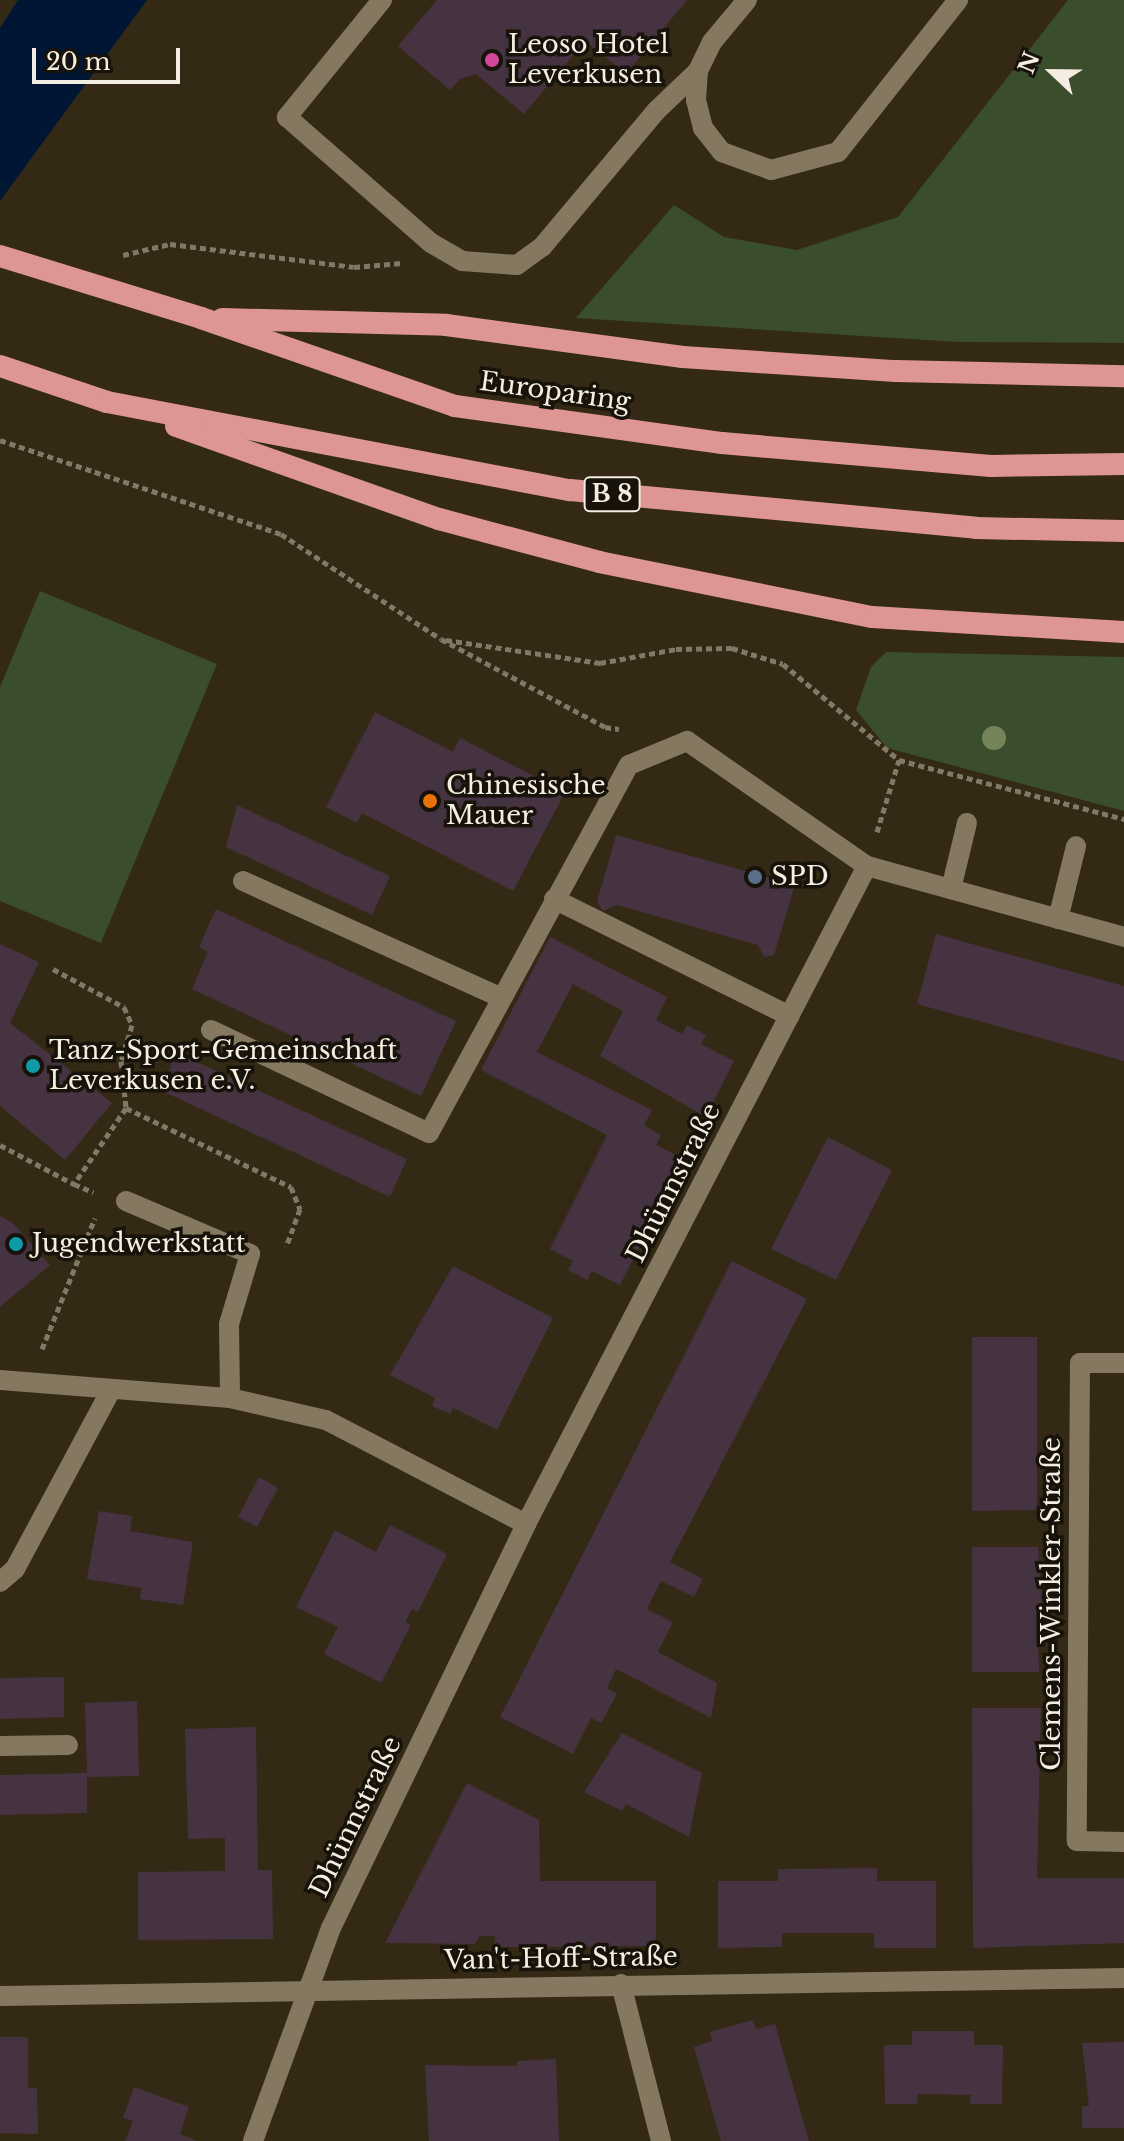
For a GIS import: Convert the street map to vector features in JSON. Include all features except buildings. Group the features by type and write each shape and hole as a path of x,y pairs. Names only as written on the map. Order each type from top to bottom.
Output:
{"highway":[{"name":"Europaring","path":"0,256 45,273 201,318 455,406 722,443 991,466 1124,464"},
{"path":"201,318 446,325 683,357 896,371 1124,376"},
{"name":"B 8","path":"0,366 107,402 570,490 976,528 1124,531"},
{"path":"107,402 439,519 599,562 872,617 1124,632"}],"street":[{"path":"382,0 287,117 431,243 462,261 517,265 542,247 656,111 698,71 712,42 747,0"},
{"path":"698,71 696,100 703,128 722,152 771,170 838,152 958,0"},
{"path":"211,1030 429,1133 500,997 629,765 687,741 867,866 1124,937"},
{"path":"951,889 967,823"},
{"path":"1058,919 1076,846"},
{"name":"Dhünnstraße","path":"253,2141 331,1928 526,1524 867,866"},
{"path":"243,881 500,997"},
{"path":"554,899 790,1016"},
{"path":"126,1201 250,1254 229,1324 230,1398"},
{"name":"Clemens-Winkler-Straße","path":"1124,1363 1080,1363 1077,1825 1077,1841 1124,1842"},
{"path":"0,1380 110,1392 230,1398 326,1420 526,1524"},
{"path":"0,1582 15,1569 110,1392"},
{"path":"0,1746 68,1745"},
{"name":"Van't-Hoff-Straße","path":"0,1996 1124,1978"},
{"path":"621,1984 661,2141"}],"path":[{"path":"115,257 170,244 314,263 399,264"},
{"path":"2,442 281,534 441,639 605,727 687,741"},
{"path":"441,639 600,663 676,649 732,648 783,664 899,760 1124,819"},
{"path":"867,866 899,760"},
{"path":"53,969 124,1007 132,1025 121,1061 126,1108 74,1184"},
{"path":"0,1145 104,1197"},
{"path":"28,1384 98,1211"}],"green space":[{"path":"1068,0 1124,0 1124,343 958,342 576,318 674,205 724,237 797,250 898,217"},
{"path":"40,591 217,664 101,943 0,901 0,687"},
{"path":"886,652 1124,657 1124,811 887,748 856,710 871,667"}],"water":[{"path":"18,0 147,0 0,201 0,28"}],"place":[{"name":"Leoso Hotel Leverkusen","path":"492,60"},
{"name":"Chinesische Mauer","path":"430,801"},
{"name":"SPD","path":"755,877"},
{"name":"Tanz-Sport-Gemeinschaft Leverkusen e.V.","path":"33,1066"},
{"name":"Jugendwerkstatt","path":"16,1244"}]}
